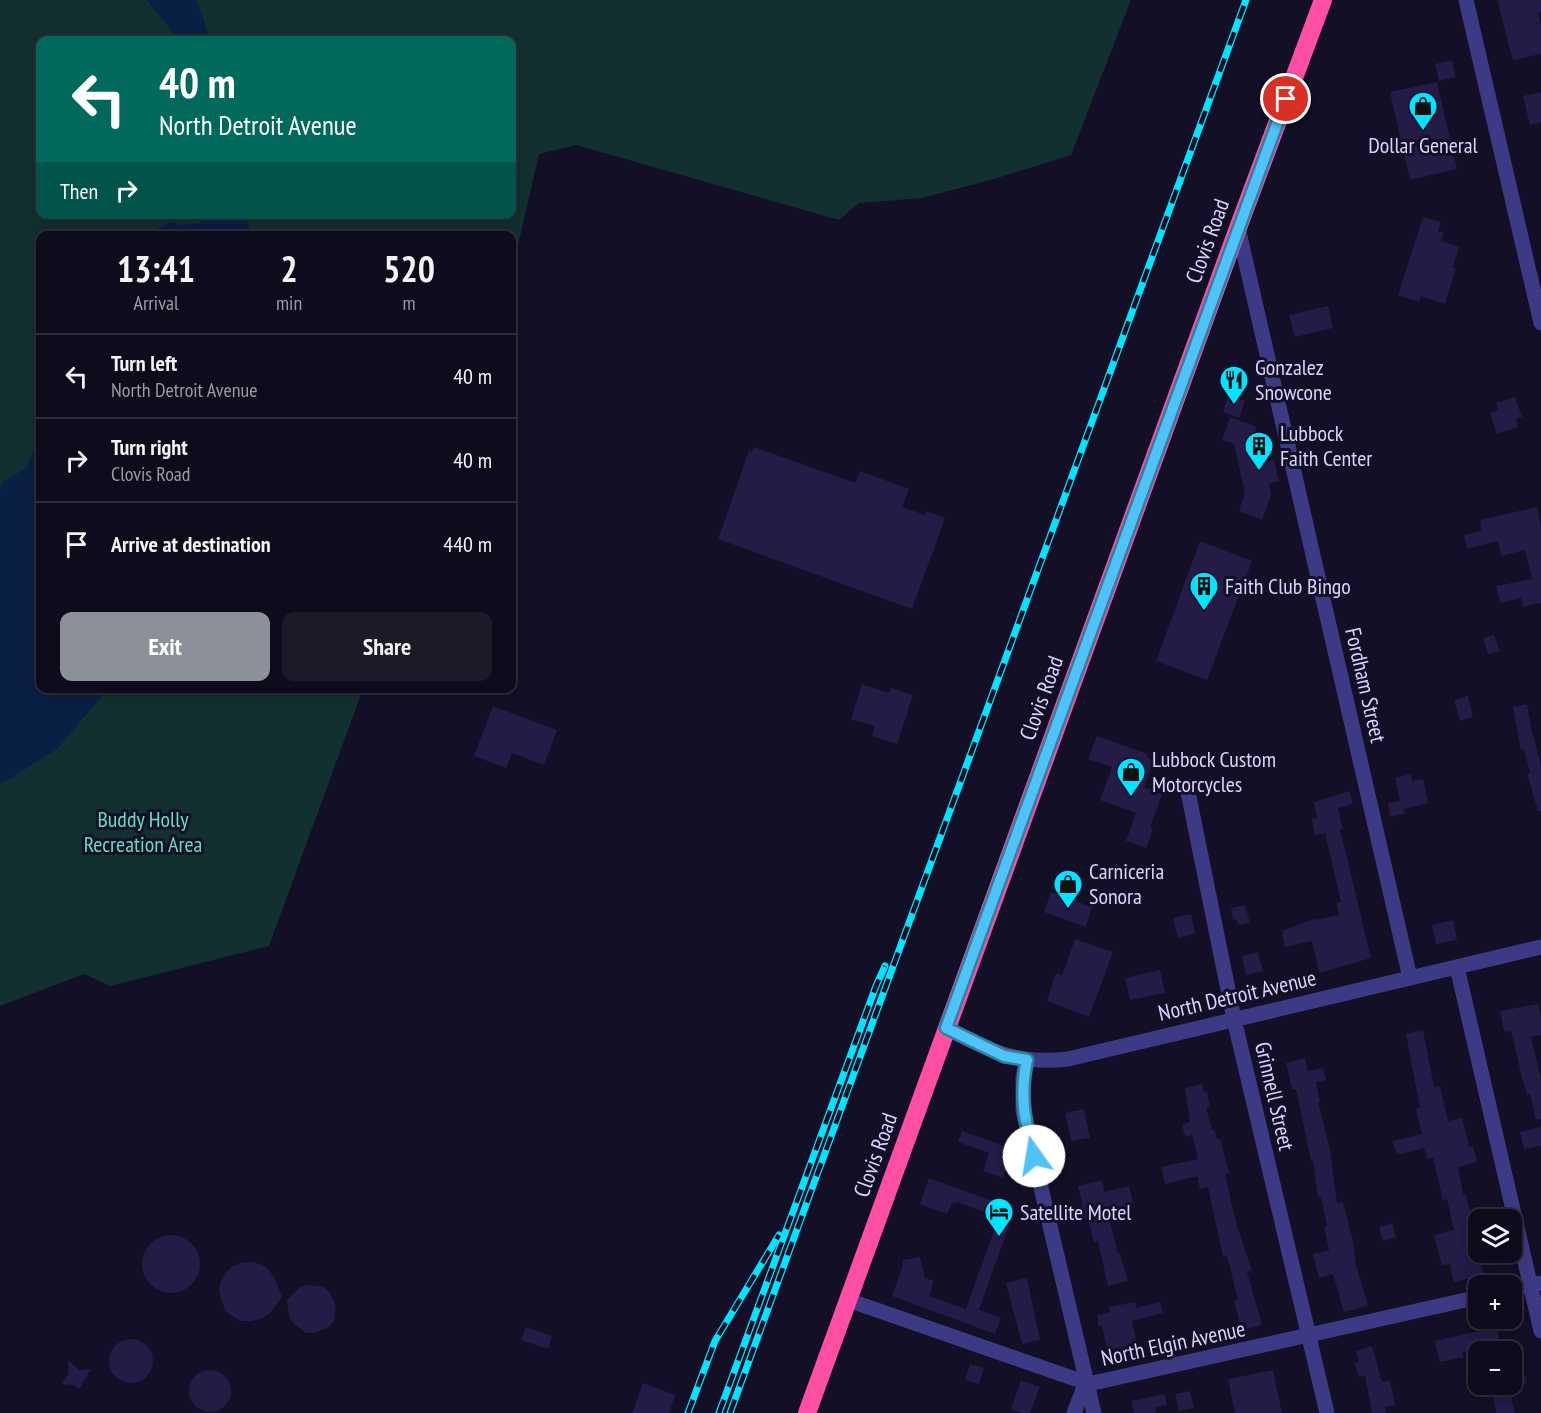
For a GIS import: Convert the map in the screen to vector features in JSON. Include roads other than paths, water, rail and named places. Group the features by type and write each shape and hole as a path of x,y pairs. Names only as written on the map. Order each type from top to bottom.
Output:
{"highway":[{"name":"Clovis Road","path":"807,1413 1323,0"}],"street":[{"path":"1466,0 1541,323"},
{"name":"Fordham Street","path":"1238,228 1410,978"},
{"name":"Grinnell Street","path":"1187,787 1234,1019 1327,1413"},
{"name":"North Detroit Avenue","path":"946,1028 1004,1056 1027,1060 1068,1059 1541,947"},
{"path":"1456,967 1536,1284 1541,1331"},
{"path":"1027,1060 1023,1077 1023,1111 1094,1413"},
{"name":"North Elgin Avenue","path":"848,1300 1093,1383 1468,1300"},
{"path":"1074,1413 1086,1382"}],"water":[{"path":"147,0 196,0 208,36 176,36"},
{"path":"202,219 248,219 250,231 153,231 170,222 179,225 201,223"},
{"path":"36,446 36,693 105,693 57,749 0,783 0,491 2,483 27,467"}],"railway":[{"path":"730,1413 1246,0"},
{"path":"719,1413 885,966"},
{"path":"688,1413 715,1341 779,1235"}],"place":[{"name":"Dollar General","path":"1423,132"},
{"name":"Gonzalez Snowcone","path":"1234,406"},
{"name":"Lubbock Faith Center","path":"1259,472"},
{"name":"Faith Club Bingo","path":"1204,612"},
{"name":"Lubbock Custom Motorcycles","path":"1131,798"},
{"name":"Carniceria Sonora","path":"1068,910"},
{"name":"Satellite Motel","path":"999,1238"}],"park label":[{"name":"Buddy Holly Recreation Area","path":"143,832"}]}
